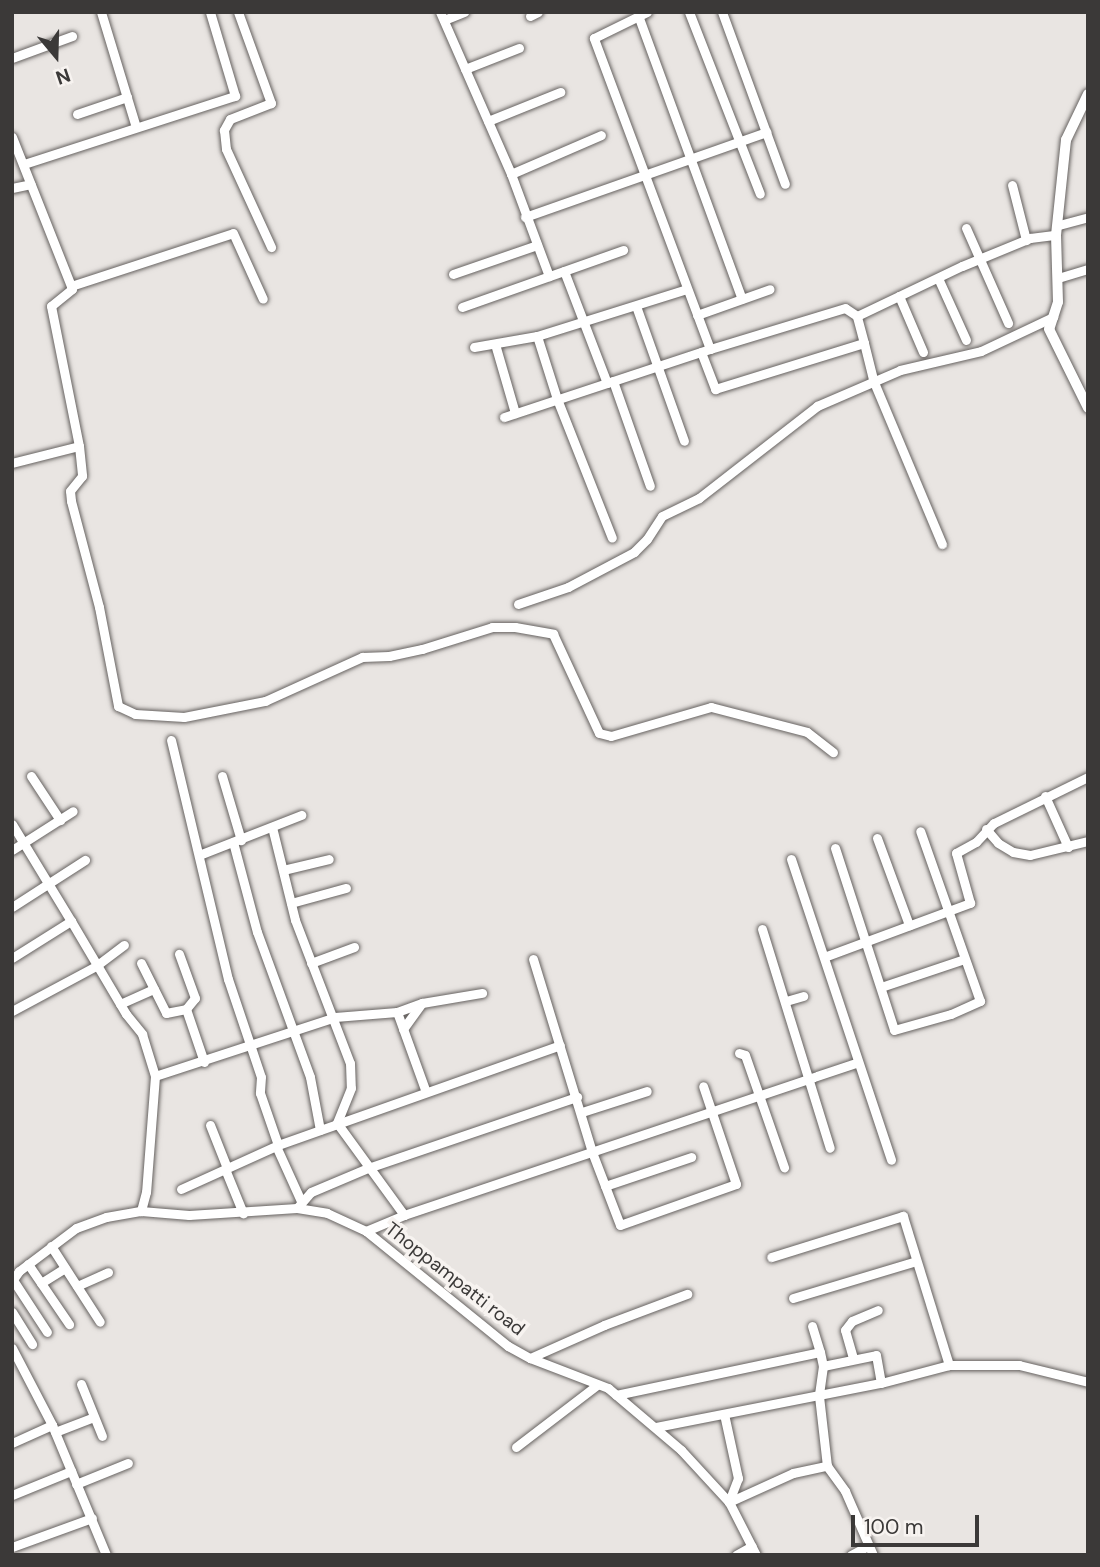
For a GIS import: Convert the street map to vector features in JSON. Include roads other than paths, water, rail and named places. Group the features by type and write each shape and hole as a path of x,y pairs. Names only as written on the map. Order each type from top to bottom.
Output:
{"street":[{"path":"101,12 136,127"},
{"path":"24,164 236,96 210,12"},
{"path":"239,12 271,103 230,119 224,130 226,149 271,247"},
{"path":"464,12 442,16 511,174 549,276"},
{"path":"689,12 760,194"},
{"path":"722,12 785,184"},
{"path":"742,299 643,15 594,38 697,315 715,390 864,342"},
{"path":"12,58 72,36"},
{"path":"465,69 519,48"},
{"path":"488,121 560,92"},
{"path":"77,114 127,96"},
{"path":"1086,100 1066,140 1057,230 1058,302 1049,328 1057,350 1088,408"},
{"path":"526,217 691,156 766,132"},
{"path":"511,174 601,135"},
{"path":"12,137 72,289 51,306 79,446 82,476 69,491 99,607 118,706 135,714 184,717 265,701 362,657 389,656 422,649 492,627 515,627 553,634 599,733 611,736 711,707 807,732 833,752"},
{"path":"12,188 31,184"},
{"path":"1012,185 1026,240"},
{"path":"857,316 979,258 1088,216"},
{"path":"966,228 1009,323"},
{"path":"71,285 233,233 263,299"},
{"path":"453,274 537,245"},
{"path":"462,307 623,250"},
{"path":"1058,278 1088,269"},
{"path":"565,271 650,485"},
{"path":"938,278 967,340"},
{"path":"474,347 537,335 687,289"},
{"path":"697,315 770,289"},
{"path":"899,296 923,352"},
{"path":"636,306 684,441"},
{"path":"504,417 845,307 857,316 873,380 942,544"},
{"path":"518,604 568,587 635,552 647,540 662,516 699,498 817,406 900,370 981,351 1053,317"},
{"path":"537,335 557,399 611,538"},
{"path":"495,344 515,413"},
{"path":"12,463 79,446"},
{"path":"171,740 228,979 261,1077 260,1093 299,1205 310,1192 368,1168 577,1097"},
{"path":"31,776 60,820"},
{"path":"222,776 257,932 310,1077 320,1130"},
{"path":"824,957 866,939 970,903 956,853 976,842 985,829 1045,796 1087,778"},
{"path":"1045,796 1068,847"},
{"path":"12,850 73,811"},
{"path":"199,855 300,815"},
{"path":"12,824 120,1004 142,1034 155,1076 146,1192 141,1211"},
{"path":"272,827 291,903 311,963 335,1017 351,1063 351,1088 337,1123"},
{"path":"985,829 998,843 1013,852 1030,855 1088,841"},
{"path":"835,848 894,1030 951,1014 979,1001 920,831"},
{"path":"877,838 909,925"},
{"path":"283,870 329,859"},
{"path":"791,859 891,1160"},
{"path":"12,907 85,860"},
{"path":"291,903 346,888"},
{"path":"12,958 71,921"},
{"path":"762,929 830,1148"},
{"path":"12,1011 96,965 124,945"},
{"path":"311,963 354,947"},
{"path":"141,963 166,1013 186,1009 195,998 179,954"},
{"path":"881,987 964,959"},
{"path":"533,960 582,1112 592,1152 620,1225 736,1184 703,1086"},
{"path":"120,1004 154,989"},
{"path":"155,1076 335,1017 397,1012 422,1003 482,993"},
{"path":"786,1000 803,996"},
{"path":"403,1029 422,1003"},
{"path":"186,1009 204,1062"},
{"path":"397,1012 426,1092"},
{"path":"181,1189 277,1146 337,1123 560,1045"},
{"path":"739,1053 745,1055 784,1167"},
{"path":"366,1231 404,1215 858,1062"},
{"path":"582,1112 646,1091"},
{"path":"337,1123 404,1215"},
{"path":"210,1125 243,1213"},
{"path":"605,1186 691,1157"},
{"name":"Thoppampatti road","path":"13,1280 28,1264 76,1228 106,1217 141,1211 243,1213 299,1205 327,1213 366,1231 508,1346 616,1395 681,1450 729,1502 754,1550"},
{"path":"771,1257 904,1216 949,1365"},
{"path":"51,1246 100,1322"},
{"path":"793,1298 916,1261"},
{"path":"28,1264 69,1324"},
{"path":"41,1283 65,1268"},
{"path":"77,1286 108,1272"},
{"path":"13,1280 47,1332"},
{"path":"530,1358 604,1325 687,1294"},
{"path":"853,1358 845,1330 852,1321 878,1310"},
{"path":"12,1312 32,1345"},
{"path":"812,1326 823,1366 819,1396 827,1466 845,1491 871,1550 851,1555"},
{"path":"12,1348 54,1428 106,1555"},
{"path":"616,1395 820,1352"},
{"path":"823,1366 876,1355 881,1383"},
{"path":"656,1427 881,1383 949,1365 1019,1365 1088,1382"},
{"path":"81,1384 92,1418 102,1436"},
{"path":"516,1447 597,1385"},
{"path":"724,1414 737,1478 729,1502"},
{"path":"12,1443 92,1418"},
{"path":"76,1484 128,1463"},
{"path":"729,1502 793,1474 827,1466"},
{"path":"12,1495 71,1471"},
{"path":"12,1547 92,1518"},
{"path":"736,1555 754,1550"}]}
